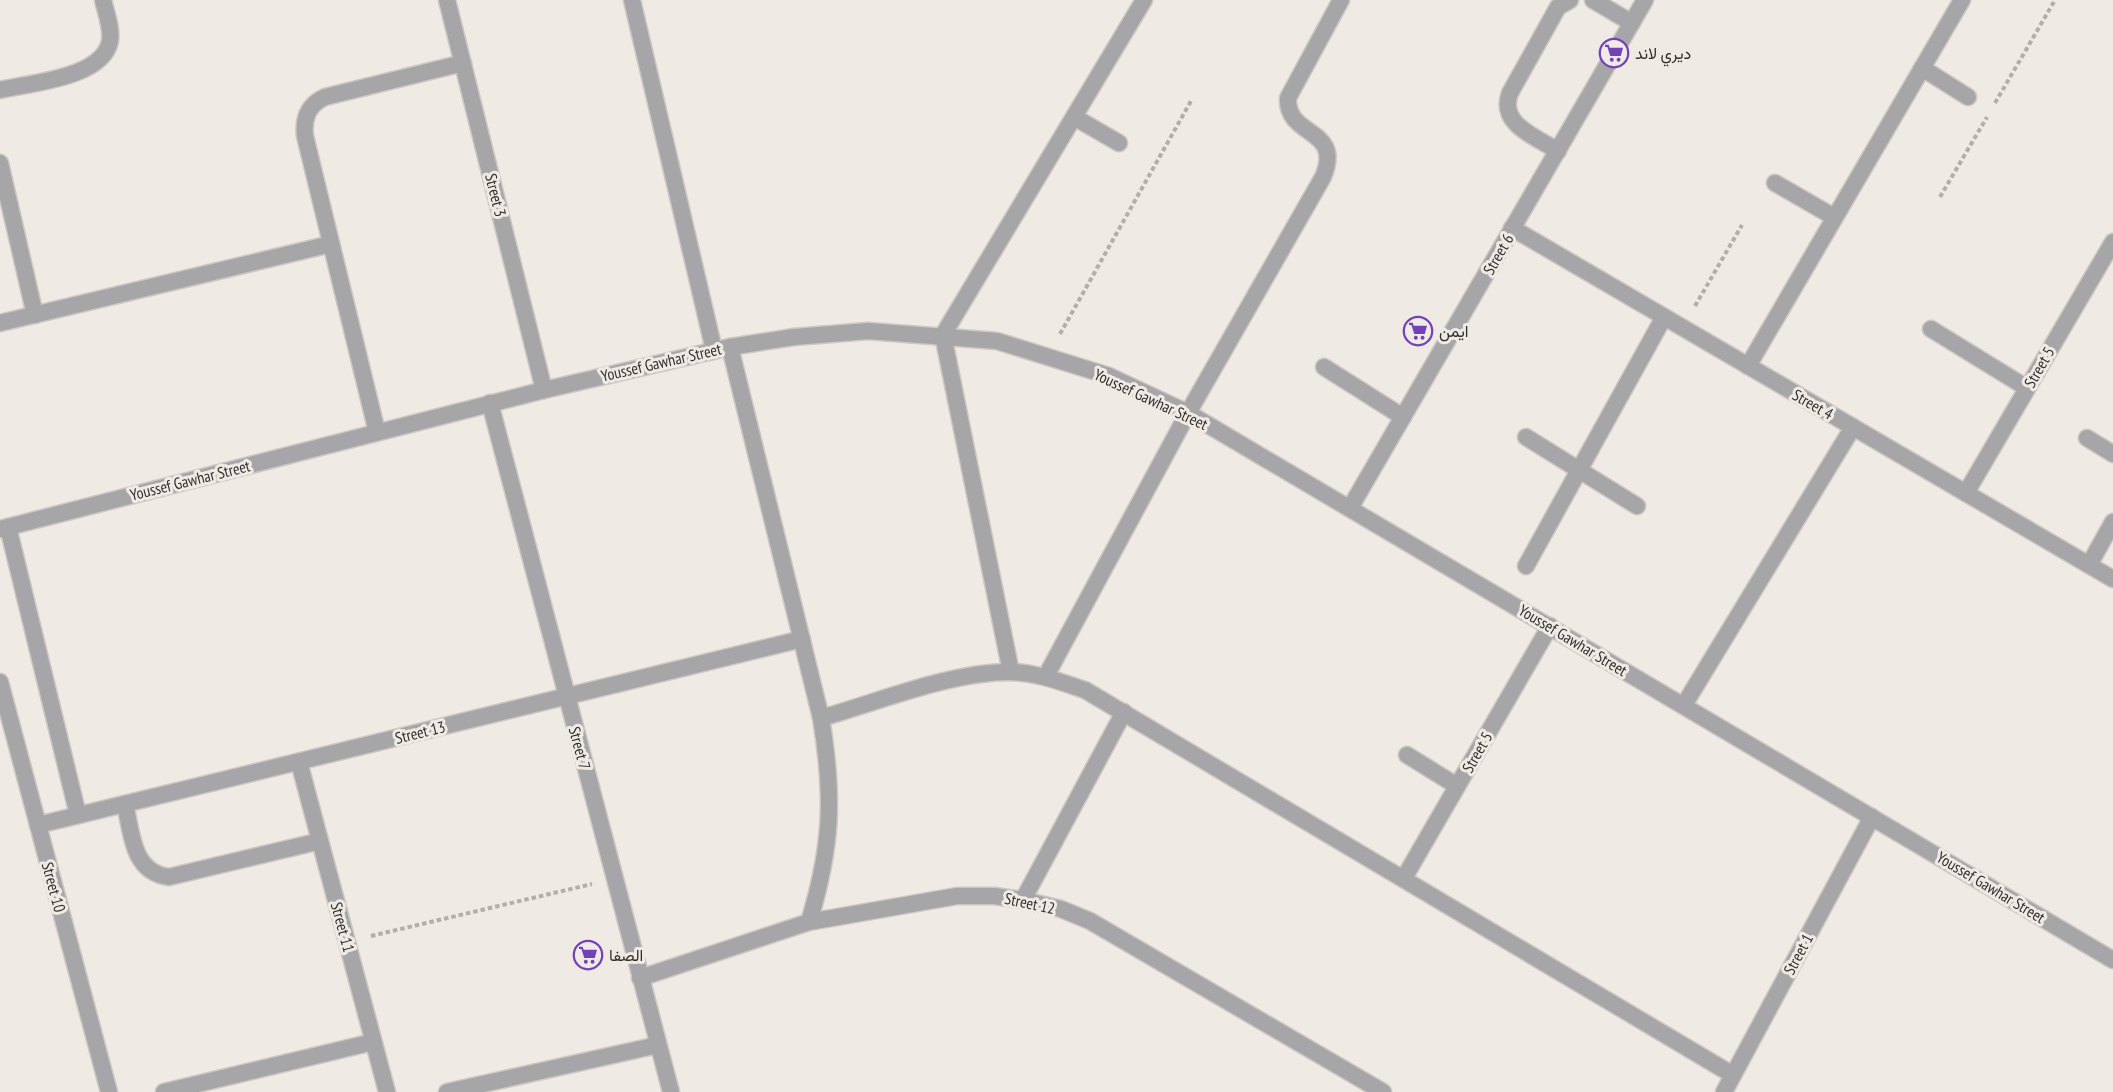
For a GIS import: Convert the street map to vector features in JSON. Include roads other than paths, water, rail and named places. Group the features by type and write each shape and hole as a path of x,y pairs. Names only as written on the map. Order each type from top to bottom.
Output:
{"street":[{"path":"0,90 79,72 99,62 110,42 110,31 103,0"},
{"name":"Street 3","path":"447,0 544,390"},
{"path":"632,0 821,718 830,770 831,821 824,873 809,922"},
{"path":"1011,672 943,335 1144,0"},
{"path":"1046,676 1188,413 1327,167 1325,146 1319,136 1296,123 1290,116 1288,99 1341,0"},
{"path":"1558,151 1513,122 1506,108 1510,93 1558,7 1569,0"},
{"path":"1593,0 1632,23"},
{"name":"Street 6","path":"1350,508 1645,0"},
{"path":"1748,366 1962,0"},
{"path":"377,432 305,136 305,117 310,108 325,97 463,63"},
{"path":"1922,68 1968,97"},
{"path":"1074,117 1119,143"},
{"path":"0,163 35,315"},
{"path":"1775,183 1834,218"},
{"name":"Street 4","path":"1512,228 2113,579"},
{"name":"Street 5","path":"1966,493 2113,242"},
{"path":"0,323 331,244"},
{"path":"1526,566 1664,317"},
{"path":"1931,329 2027,388"},
{"name":"Youssef Gawhar Street","path":"4,528 544,390 722,348 794,337 868,332 997,340 1109,376 1188,413 2113,960"},
{"path":"1324,367 1403,417"},
{"name":"Street 7","path":"490,404 670,1092"},
{"path":"1684,705 1853,427"},
{"path":"1526,437 1637,506"},
{"path":"2087,438 2113,454"},
{"path":"2089,565 2113,522"},
{"path":"4,528 78,815"},
{"name":"Street 5","path":"1404,878 1550,626"},
{"name":"Street 13","path":"38,825 802,639"},
{"path":"821,718 977,674 1011,672 1046,676 1085,690 1733,1075"},
{"name":"Street 10","path":"0,682 109,1092"},
{"path":"1023,900 1124,712"},
{"path":"1407,754 1457,786"},
{"name":"Street 11","path":"299,762 387,1092"},
{"path":"125,804 138,859 151,872 169,877 320,841"},
{"name":"Street 1","path":"1724,1092 1872,817"},
{"name":"Street 12","path":"640,978 809,922 957,896 994,896 1023,900 1061,909 1090,921 1383,1092"},
{"path":"164,1092 374,1042"},
{"path":"447,1092 658,1045"}],"place":[{"name":"ديري لاند","path":"1614,53"},
{"name":"ايمن","path":"1418,331"},
{"name":"الصفا","path":"588,955"}]}
